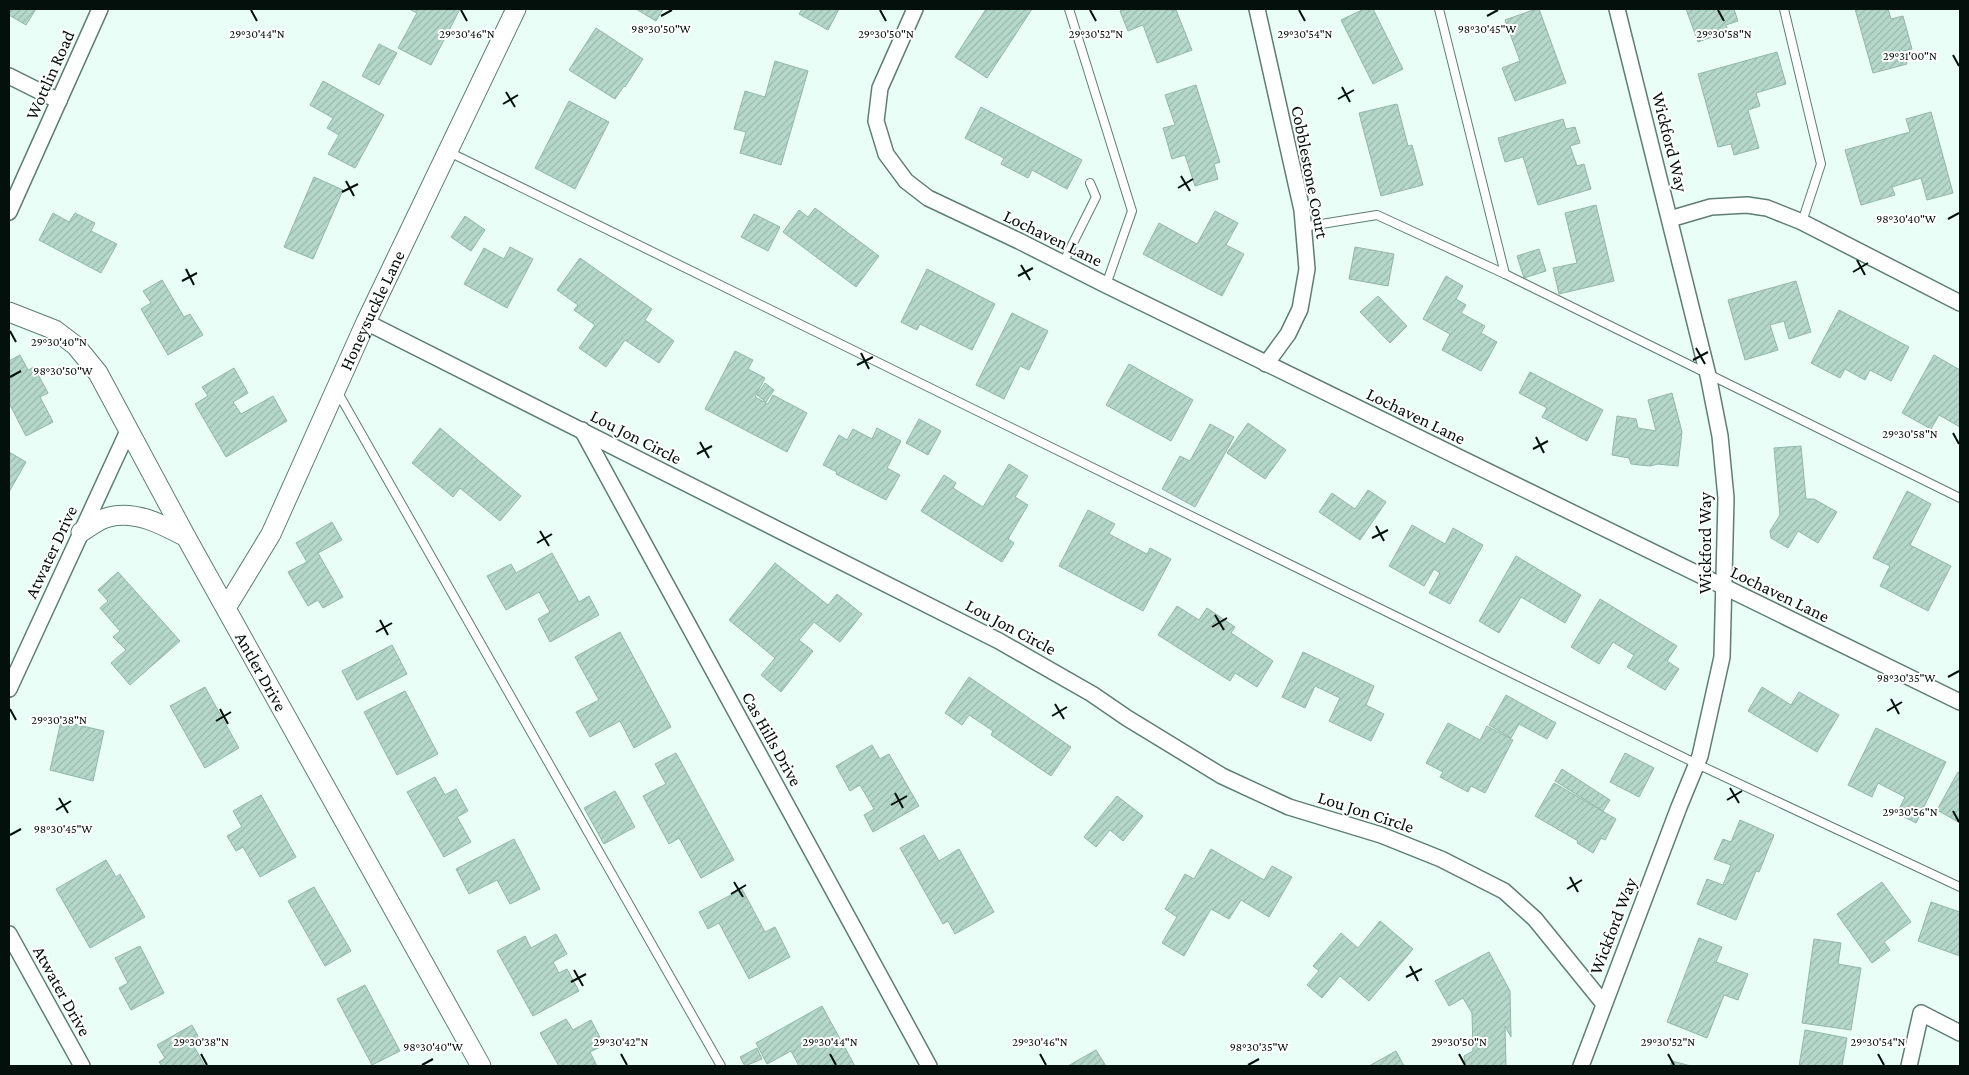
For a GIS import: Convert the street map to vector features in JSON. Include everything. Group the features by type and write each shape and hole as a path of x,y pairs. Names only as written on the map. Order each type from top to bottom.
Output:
{"street":[{"name":"Wottlin Road","path":"9,212 100,9"},
{"name":"Honeysuckle Lane","path":"226,608 271,534 366,322 516,9"},
{"name":"Lochaven Lane","path":"915,9 880,88 876,121 886,154 906,180 928,198 1960,702"},
{"name":"Cobblestone Court","path":"1257,9 1302,210 1307,269 1300,309 1288,334 1266,364"},
{"name":"Wickford Way","path":"1581,1066 1700,756 1722,657 1726,498 1720,436 1708,375 1617,9"},
{"path":"9,76 59,101"},
{"path":"1670,219 1711,208 1747,205 1767,208 1802,222 1960,303"},
{"name":"Antler Drive","path":"9,312 55,330 76,346 98,373 186,537 481,1066"},
{"name":"Lou Jon Circle","path":"366,322 1000,640 1092,694 1127,718 1222,776 1289,807 1381,835 1441,859 1504,891 1535,918 1604,1004"},
{"name":"Cas Hills Drive","path":"582,430 929,1066"},
{"name":"Atwater Drive","path":"9,689 128,431"},
{"path":"81,532 108,517 132,515 160,523 186,537"},
{"name":"Atwater Drive","path":"9,934 82,1066"},
{"path":"1909,1066 1921,1013 1960,1033"}],"lane":[{"path":"1069,9 1132,211 1106,285"},
{"path":"1439,9 1505,274"},
{"path":"1784,9 1821,164 1802,222"},
{"path":"448,151 1697,764 1960,887"},
{"path":"1063,263 1096,197 1090,183"},
{"path":"1303,227 1377,215 1505,274 1960,498"},
{"path":"336,390 721,1066"}],"building":[{"path":"9,9 36,9 26,25 9,15"},
{"path":"409,9 460,9 431,65 398,48 417,13"},
{"path":"636,9 663,9 656,21"},
{"path":"802,9 839,9 828,30 799,14"},
{"path":"986,9 1032,9 987,78 955,57"},
{"path":"1126,9 1176,10 1192,50 1157,63 1143,25 1128,31 1120,11"},
{"path":"1364,9 1373,9 1403,69 1373,84 1341,20"},
{"path":"1539,9 1566,83 1515,101 1502,68 1520,61 1505,20"},
{"path":"1686,9 1734,9 1738,21 1726,25 1728,31 1698,42"},
{"path":"1855,9 1888,9 1891,19 1903,16 1912,49 1903,51 1907,64 1873,73"},
{"path":"596,28 643,59 615,99 569,70"},
{"path":"379,44 397,53 379,85 362,76"},
{"path":"1777,52 1786,84 1756,93 1760,106 1748,110 1759,148 1734,155 1731,144 1718,147 1698,74"},
{"path":"775,61 808,71 781,165 740,153 746,132 734,129 745,91 765,97"},
{"path":"323,81 384,115 355,168 328,154 339,135 327,128 333,118 310,105"},
{"path":"1196,85 1220,162 1214,164 1218,179 1195,186 1185,155 1172,159 1163,128 1175,125 1165,95"},
{"path":"569,101 609,122 575,189 535,168"},
{"path":"1397,104 1408,146 1412,145 1423,185 1381,196 1359,113"},
{"path":"981,107 1082,160 1067,189 1032,170 1028,178 1001,164 1004,158 965,138"},
{"path":"1931,112 1953,193 1927,200 1921,178 1892,187 1895,195 1861,205 1845,150 1910,132 1906,119"},
{"path":"1563,119 1566,129 1575,127 1580,143 1570,146 1577,166 1584,164 1591,189 1538,205 1523,157 1505,162 1498,138"},
{"path":"314,177 343,190 313,259 284,247"},
{"path":"1596,205 1614,281 1559,294 1553,268 1577,263 1565,213"},
{"path":"815,208 879,256 856,287 783,232 799,210 808,217"},
{"path":"1215,211 1238,223 1226,245 1244,254 1222,296 1143,254 1159,223 1197,244"},
{"path":"53,213 69,222 75,213 95,223 91,231 117,244 101,273 39,240"},
{"path":"754,214 780,227 768,251 741,237"},
{"path":"465,216 485,230 471,251 451,237"},
{"path":"510,247 533,259 507,308 464,284 484,248 504,259"},
{"path":"1355,247 1394,254 1388,286 1349,279"},
{"path":"1539,249 1546,271 1524,278 1517,256"},
{"path":"580,258 652,309 645,320 674,341 659,363 625,340 606,367 579,348 595,325 574,310 578,305 557,290"},
{"path":"927,269 995,304 972,350 920,324 917,330 901,322"},
{"path":"1446,276 1463,286 1456,299 1466,305 1461,313 1485,326 1481,333 1497,342 1481,371 1442,350 1450,334 1423,319"},
{"path":"162,280 184,317 190,314 203,335 168,355 141,309 151,303 143,291"},
{"path":"1796,281 1811,332 1789,339 1784,321 1770,325 1778,350 1745,360 1728,300"},
{"path":"1378,296 1407,326 1390,343 1360,312"},
{"path":"1839,310 1909,347 1891,381 1870,370 1865,380 1845,369 1840,378 1811,363"},
{"path":"1012,313 1048,331 1029,370 1020,366 1004,399 976,385"},
{"path":"735,351 753,360 748,369 765,378 755,397 768,404 773,395 807,413 787,452 705,409"},
{"path":"20,355 28,370 34,367 48,393 40,397 53,422 26,436 9,403 9,361"},
{"path":"1934,355 1960,370 1960,427 1939,415 1931,429 1902,413"},
{"path":"1129,364 1193,400 1171,441 1106,405"},
{"path":"234,368 248,393 233,402 241,414 273,396 287,421 226,457 195,404 208,396 202,387"},
{"path":"1530,372 1603,410 1587,441 1542,417 1547,408 1519,393"},
{"path":"765,383 774,390 766,402 757,395"},
{"path":"1672,393 1682,432 1678,466 1631,464 1629,458 1612,455 1617,416 1636,419 1638,428 1656,431 1648,400"},
{"path":"919,419 941,431 928,455 906,443"},
{"path":"1248,423 1286,450 1265,479 1227,453"},
{"path":"1210,424 1234,437 1195,507 1162,489 1180,456 1190,461"},
{"path":"440,428 521,496 500,521 460,488 453,497 412,463"},
{"path":"877,428 901,441 887,468 900,475 886,500 836,474 837,472 823,465 839,435 847,440 853,429 872,439"},
{"path":"1801,446 1806,499 1814,499 1837,512 1818,543 1798,531 1788,548 1771,538 1770,531 1780,515 1774,448"},
{"path":"9,452 26,462 9,492"},
{"path":"1009,464 1028,476 1015,497 1028,505 1008,539 1014,543 1002,562 921,511 944,475 956,483 953,488 983,507"},
{"path":"1368,490 1386,502 1360,540 1319,512 1332,493 1355,509"},
{"path":"1907,491 1931,504 1910,545 1951,566 1928,611 1880,586 1890,566 1873,558"},
{"path":"1088,510 1115,524 1109,534 1147,554 1150,548 1171,559 1143,611 1059,566"},
{"path":"332,522 342,540 318,553 343,597 323,608 318,600 308,606 288,572 307,562 296,543"},
{"path":"1412,525 1445,544 1453,528 1483,545 1450,604 1429,593 1440,573 1434,569 1424,586 1389,566"},
{"path":"552,553 579,602 589,596 599,615 550,642 538,619 550,612 539,592 506,610 487,576 511,564 516,573"},
{"path":"1516,556 1581,595 1565,623 1521,597 1499,633 1479,621"},
{"path":"775,563 828,605 837,594 862,614 840,642 814,622 799,640 813,651 781,692 761,675 775,658 729,620"},
{"path":"118,572 180,641 130,685 111,663 126,650 113,637 120,631 100,608 108,601 98,590"},
{"path":"1600,599 1677,646 1667,661 1679,669 1665,690 1627,667 1634,655 1613,642 1599,664 1571,647"},
{"path":"1177,606 1199,620 1207,608 1235,627 1231,633 1273,661 1257,687 1235,673 1230,681 1158,635"},
{"path":"620,632 671,727 634,748 620,721 590,737 576,712 599,700 575,657"},
{"path":"392,645 407,674 357,700 342,671"},
{"path":"1303,652 1374,686 1366,705 1384,714 1371,741 1329,721 1340,698 1315,686 1305,708 1282,697"},
{"path":"969,677 1071,747 1051,776 991,735 993,731 969,715 962,725 945,713"},
{"path":"205,687 239,748 205,768 170,706"},
{"path":"1762,687 1791,705 1799,692 1839,715 1817,752 1748,711"},
{"path":"405,691 438,754 397,775 364,712"},
{"path":"1506,695 1556,723 1547,739 1519,724 1511,738 1489,725"},
{"path":"61,721 104,731 93,781 50,770"},
{"path":"1448,723 1480,740 1487,726 1513,740 1485,793 1471,786 1468,792 1440,777 1443,772 1426,763"},
{"path":"1876,728 1946,762 1916,823 1897,813 1905,797 1878,783 1872,797 1848,785"},
{"path":"872,745 880,759 889,754 919,806 873,832 864,815 874,809 860,785 850,791 836,766"},
{"path":"676,753 734,860 701,878 679,838 669,844 643,796 666,784 655,764"},
{"path":"1625,753 1654,768 1639,797 1610,782"},
{"path":"1562,769 1610,800 1603,811 1555,781"},
{"path":"1958,772 1960,773 1960,823 1937,810"},
{"path":"435,777 445,795 456,789 468,811 457,817 471,842 444,857 407,792"},
{"path":"1554,783 1616,819 1605,840 1601,838 1593,853 1577,843 1578,841 1535,816"},
{"path":"615,791 635,827 604,844 584,808"},
{"path":"261,795 296,857 260,877 243,847 236,851 227,836 242,827 233,811"},
{"path":"1117,796 1143,816 1123,841 1110,830 1096,847 1084,837"},
{"path":"1740,820 1774,835 1759,872 1756,871 1736,920 1697,904 1707,879 1723,885 1731,865 1714,859 1723,839 1731,842"},
{"path":"924,835 939,861 959,849 994,912 955,934 948,921 943,924 900,848"},
{"path":"514,839 540,889 510,904 497,880 469,894 456,869"},
{"path":"1211,849 1264,880 1272,866 1292,877 1269,917 1241,900 1229,919 1211,909 1184,956 1162,943 1177,917 1165,909 1185,874 1194,879"},
{"path":"106,860 116,877 120,874 145,917 90,948 56,889"},
{"path":"1882,882 1911,922 1884,942 1890,950 1872,963 1837,914"},
{"path":"314,887 351,951 325,966 288,901"},
{"path":"742,889 765,932 775,927 790,957 749,979 719,923 708,929 699,912"},
{"path":"1931,902 1960,912 1960,956 1918,941"},
{"path":"1380,921 1413,949 1369,1001 1340,976 1322,998 1307,985 1319,971 1313,966 1341,933 1358,948"},
{"path":"556,934 567,954 553,962 559,973 567,969 579,991 533,1016 497,951 525,936 531,948"},
{"path":"1699,938 1722,947 1716,962 1748,974 1738,1000 1724,995 1707,1038 1667,1022"},
{"path":"1814,939 1841,943 1838,964 1861,968 1851,1030 1802,1023"},
{"path":"140,946 164,993 131,1010 119,988 128,983 115,958"},
{"path":"1489,952 1510,991 1511,1037 1505,1026 1506,1066 1465,1066 1464,1056 1473,1051 1472,1013 1463,998 1449,1006 1435,981"},
{"path":"365,985 400,1051 372,1065 337,999"},
{"path":"822,1006 855,1066 799,1066 791,1051 767,1064 756,1043"},
{"path":"566,1019 573,1030 591,1020 604,1045 590,1052 597,1066 559,1066 540,1033"},
{"path":"192,1025 198,1036 191,1041 205,1066 162,1066 159,1062 165,1058 157,1045"},
{"path":"1805,1030 1847,1038 1842,1066 1799,1066"},
{"path":"757,1048 762,1059 745,1066 740,1057"},
{"path":"1096,1050 1106,1066 1068,1066"},
{"path":"1396,1051 1404,1066 1369,1066"},
{"path":"1672,1061 1691,1066 1670,1066"}]}
